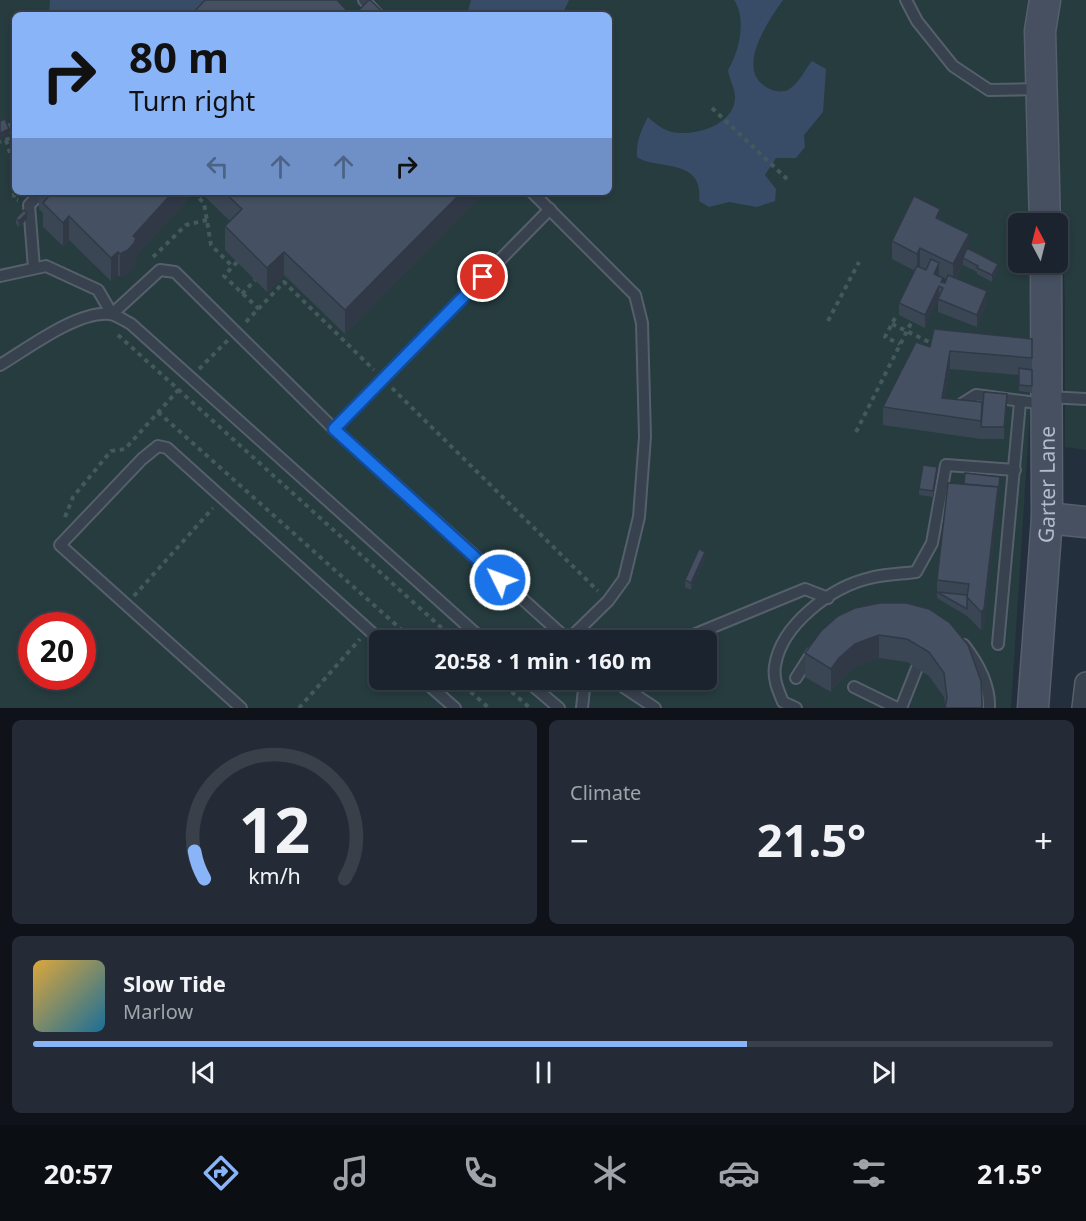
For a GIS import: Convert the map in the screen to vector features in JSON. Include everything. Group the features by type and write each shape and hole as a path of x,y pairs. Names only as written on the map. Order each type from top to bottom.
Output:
{"street":[{"path":"1045,0 1040,31 1045,213"},
{"name":"Garter Lane","path":"1033,708 1047,518 1039,401 1045,273"},
{"path":"1047,518 1086,522"},
{"path":"1083,708 1086,683"}],"lane":[{"path":"364,0 375,12"},
{"path":"906,0 917,21 953,66 989,90 1041,89"},
{"path":"34,268 29,205 39,195"},
{"path":"535,195 635,295 642,323 645,438 639,518 624,579 608,601 578,630"},
{"path":"334,429 550,209"},
{"path":"0,276 46,266 98,290 111,314"},
{"path":"111,314 160,270 175,272 334,429 557,630"},
{"path":"0,365 72,323 93,315 111,314 131,324 472,630"},
{"path":"946,414 976,395 1039,401 1086,399"},
{"path":"998,644 1015,470 1039,401"},
{"path":"241,708 60,545 142,459 158,446 167,448 369,630"},
{"path":"796,708 783,702 776,684 774,668 778,652 810,610 844,588 869,578 916,572 932,543 946,465 1015,470"},
{"path":"705,630 805,589 828,598"},
{"path":"958,638 974,658 986,683 989,708"},
{"path":"796,678 817,645"},
{"path":"854,687 899,708 917,668"},
{"path":"434,690 455,708"},
{"path":"538,690 559,708"},
{"path":"582,708 584,690"},
{"path":"628,690 655,708"}],"path":[{"path":"712,108 787,179"},
{"path":"0,124 7,122 12,134"},
{"path":"0,142 12,137"},
{"path":"6,140 12,160"},
{"path":"14,195 14,199 29,205"},
{"path":"197,195 204,203 211,245 233,267"},
{"path":"237,262 224,276 242,294 259,309 284,282 608,601"},
{"path":"828,321 859,262"},
{"path":"242,294 255,280"},
{"path":"111,314 117,335 444,630"},
{"path":"895,318 885,337 900,344"},
{"path":"856,432 911,322"},
{"path":"892,324 932,343"},
{"path":"60,522 66,516 73,497 111,451 125,449 191,376 217,352"},
{"path":"158,412 402,630"},
{"path":"125,605 222,499"},
{"path":"298,708 369,630"},
{"path":"468,690 489,708"},
{"path":"509,690 530,708"}],"green space":[{"path":"0,0 1032,0 1030,213 1008,213 1008,273 1030,273 1033,365 1011,708 0,708"},
{"path":"1059,0 1086,0 1086,450 1065,447 1064,273 1068,273 1068,213 1061,213 1054,28"}],"water":[{"path":"50,0 237,0 226,12 49,12"},
{"path":"471,0 569,0 563,12 468,12"},
{"path":"734,0 783,0 763,31 754,56 757,79 771,90 785,91 795,84 812,61 826,69 823,112 804,135 805,147 796,158 776,158 765,175 776,189 775,201 757,207 729,202 709,207 699,201 699,187 694,177 687,171 637,157 637,146 648,117 665,130 691,133 712,127 728,115 735,97 728,70 738,45 741,26"}],"building":[{"path":"205,0 337,0 348,12 194,12"},
{"path":"370,0 383,12 357,12"},
{"path":"5,119 9,129 0,133 0,121"},
{"path":"170,195 133,236 136,238 128,250 120,254 118,252 111,258 69,216 63,223 43,203 49,196"},
{"path":"227,195 459,195 345,310 284,252 267,268 225,226 242,209"},
{"path":"914,196 940,209 936,218 969,234 953,264 920,248 917,254 892,241"},
{"path":"24,210 27,213 19,221 16,218"},
{"path":"967,248 998,264 992,275 963,258"},
{"path":"931,259 939,263 934,274 943,278 941,282 945,283 948,275 987,291 977,315 938,299 943,288 939,286 925,315 899,303 917,266 926,270"},
{"path":"934,329 1032,339 1032,358 950,351 942,398 982,402 981,421 883,407 916,342 930,347"},
{"path":"1019,368 1032,370 1032,386 1019,385"},
{"path":"984,392 1007,394 1004,427 981,427"},
{"path":"923,465 937,467 933,491 919,489"},
{"path":"965,473 1000,477 998,492 998,487 964,484"},
{"path":"948,483 998,487 984,609 981,612 967,597 969,584 937,580"},
{"path":"699,549 705,552 691,583 685,580"},
{"path":"937,592 967,595 967,609"},
{"path":"880,603 906,603 929,609 950,623 968,645 981,681 982,708 945,708 947,698 944,673 929,652 907,639 879,635 855,644 839,658 831,669 805,653 821,631 838,616 855,608"}],"route":[{"path":"483,277 334,429 500,580"}]}
